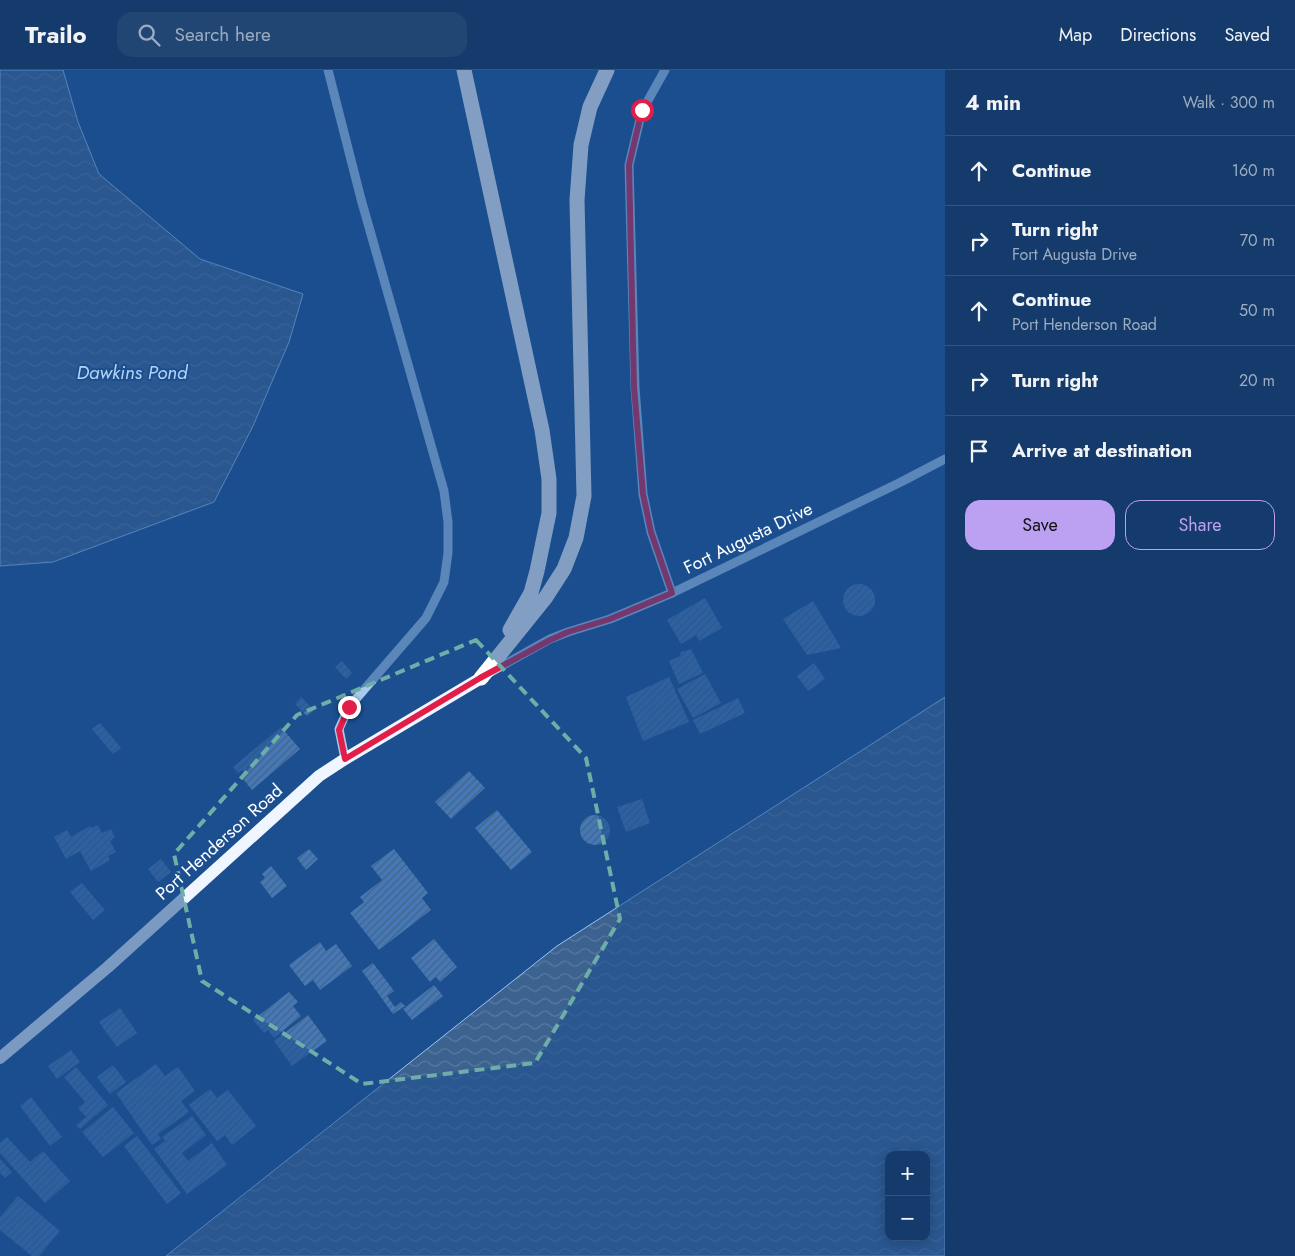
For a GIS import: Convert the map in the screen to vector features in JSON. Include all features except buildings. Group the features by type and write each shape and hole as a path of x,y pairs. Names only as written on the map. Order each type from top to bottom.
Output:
{"highway":[{"path":"464,70 542,430 549,479 548,513 538,571 532,593 480,678"},
{"path":"480,678 546,597 564,568 576,538 581,515 584,496 577,200 581,145 587,117 607,70"}],"main road":[{"name":"Port Henderson Road","path":"0,1058 108,966 319,776 480,678"}],"street":[{"path":"328,70 361,199 444,491 448,522 448,554 444,582 426,618 349,707 339,730 345,759"},
{"path":"666,70 642,110 629,165 634,387 643,494 651,532 672,593"},
{"name":"Fort Augusta Drive","path":"480,678 568,632 610,619 672,593 945,459"}],"highlighted area":[{"path":"476,640 586,758 620,919 535,1063 362,1084 202,981 174,854 297,715"}],"water":[{"name":"Dawkins Pond","path":"0,70 63,70 78,122 99,174 200,259 303,294 289,342 253,426 214,502 53,562 0,566"},
{"path":"945,697 945,1256 166,1256 557,946"}],"route":[{"path":"349,707 339,730 345,759 480,678 550,640 588,625 610,619 672,593 651,532 643,494 634,387 629,165 642,110"}]}
